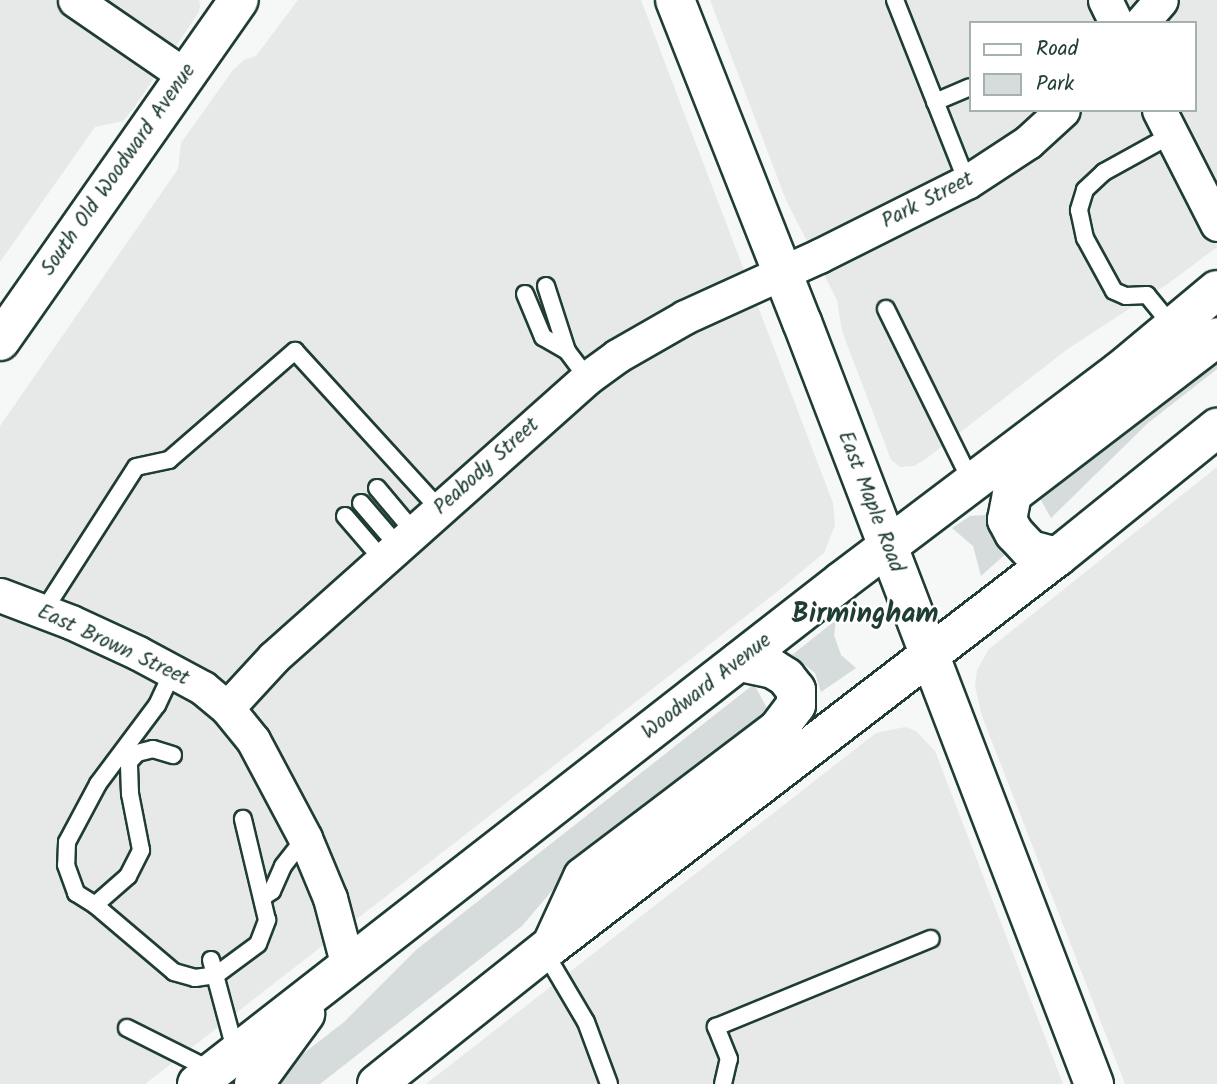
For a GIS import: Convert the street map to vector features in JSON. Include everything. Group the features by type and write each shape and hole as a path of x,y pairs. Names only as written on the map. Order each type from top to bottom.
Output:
{"main road":[{"name":"South Old Woodward Avenue","path":"0,341 239,0"},
{"name":"East Maple Road","path":"675,0 802,322 886,548 1094,1084"},
{"name":"Woodward Avenue","path":"225,1073 339,973 886,548 1120,371 1217,289"},
{"path":"1057,557 1030,550 1014,533 1007,520 1012,495 1217,337"},
{"path":"386,1081 548,948 1057,557 1217,426 1217,402"},
{"path":"548,948 583,877 778,729 796,705 796,690 786,677 773,669 739,662"}],"street":[{"path":"75,0 184,75"},
{"path":"1105,0 1115,21"},
{"path":"1143,21 1161,0"},
{"name":"Park Street","path":"781,274 967,182 1028,142 1054,113"},
{"path":"1165,122 1217,224"},
{"name":"Peabody Street","path":"227,708 274,657 587,378 617,356 685,317 781,274"},
{"name":"East Brown Street","path":"0,596 82,627 173,671 203,688 227,708 253,740 305,838 330,898 339,973"}],"lane":[{"path":"895,0 967,182"},
{"path":"935,102 968,88"},
{"path":"1165,122 1085,191 1079,210 1085,238 1114,291 1126,296 1147,295 1173,327"},
{"path":"546,286 566,351 587,378"},
{"path":"525,294 543,337 566,351"},
{"path":"886,309 972,483"},
{"path":"43,612 136,467 169,460 295,351 440,510"},
{"path":"377,488 399,546"},
{"path":"361,503 399,546"},
{"path":"345,516 399,546"},
{"path":"173,671 157,705 98,785 67,842 66,865 76,893 95,905 174,972 195,978 258,944 267,920 243,819"},
{"path":"95,905 128,876 141,850 130,794 129,762 138,753 153,749 173,755"},
{"path":"263,897 272,891 283,866 305,838"},
{"path":"723,1084 729,1059 716,1027 931,939"},
{"path":"548,948 586,1022 609,1084"},
{"path":"214,968 225,1073"},
{"path":"127,1028 225,1073"}],"shaded area":[{"path":"0,0 199,0 200,5 199,12 133,109 123,121 95,127 0,262"},
{"path":"298,0 641,0 833,503 835,525 824,553 778,591 145,1084 0,1084 0,426 178,169 181,143 233,70 244,60 256,56"},
{"path":"710,0 1217,0 1217,247 1169,283 1069,348 914,466 900,467 891,460 842,331 837,300 786,200"},
{"path":"1217,467 1217,1084 1125,1084 982,716 975,686 977,670 989,649"},
{"path":"905,727 916,731 935,751 1063,1084 426,1084 876,733"}],"green space":[{"path":"1217,349 1217,369 1148,423 1051,518 1034,488"},
{"path":"986,515 1010,550 981,576 973,546 952,528 970,516"},
{"path":"836,620 834,635 841,655 856,668 821,692 815,673 792,655"},
{"path":"754,684 770,714 573,866 522,926 320,1084 264,1084 344,1022 416,950"}],"district":[{"name":"Birmingham","path":"865,615"}]}
